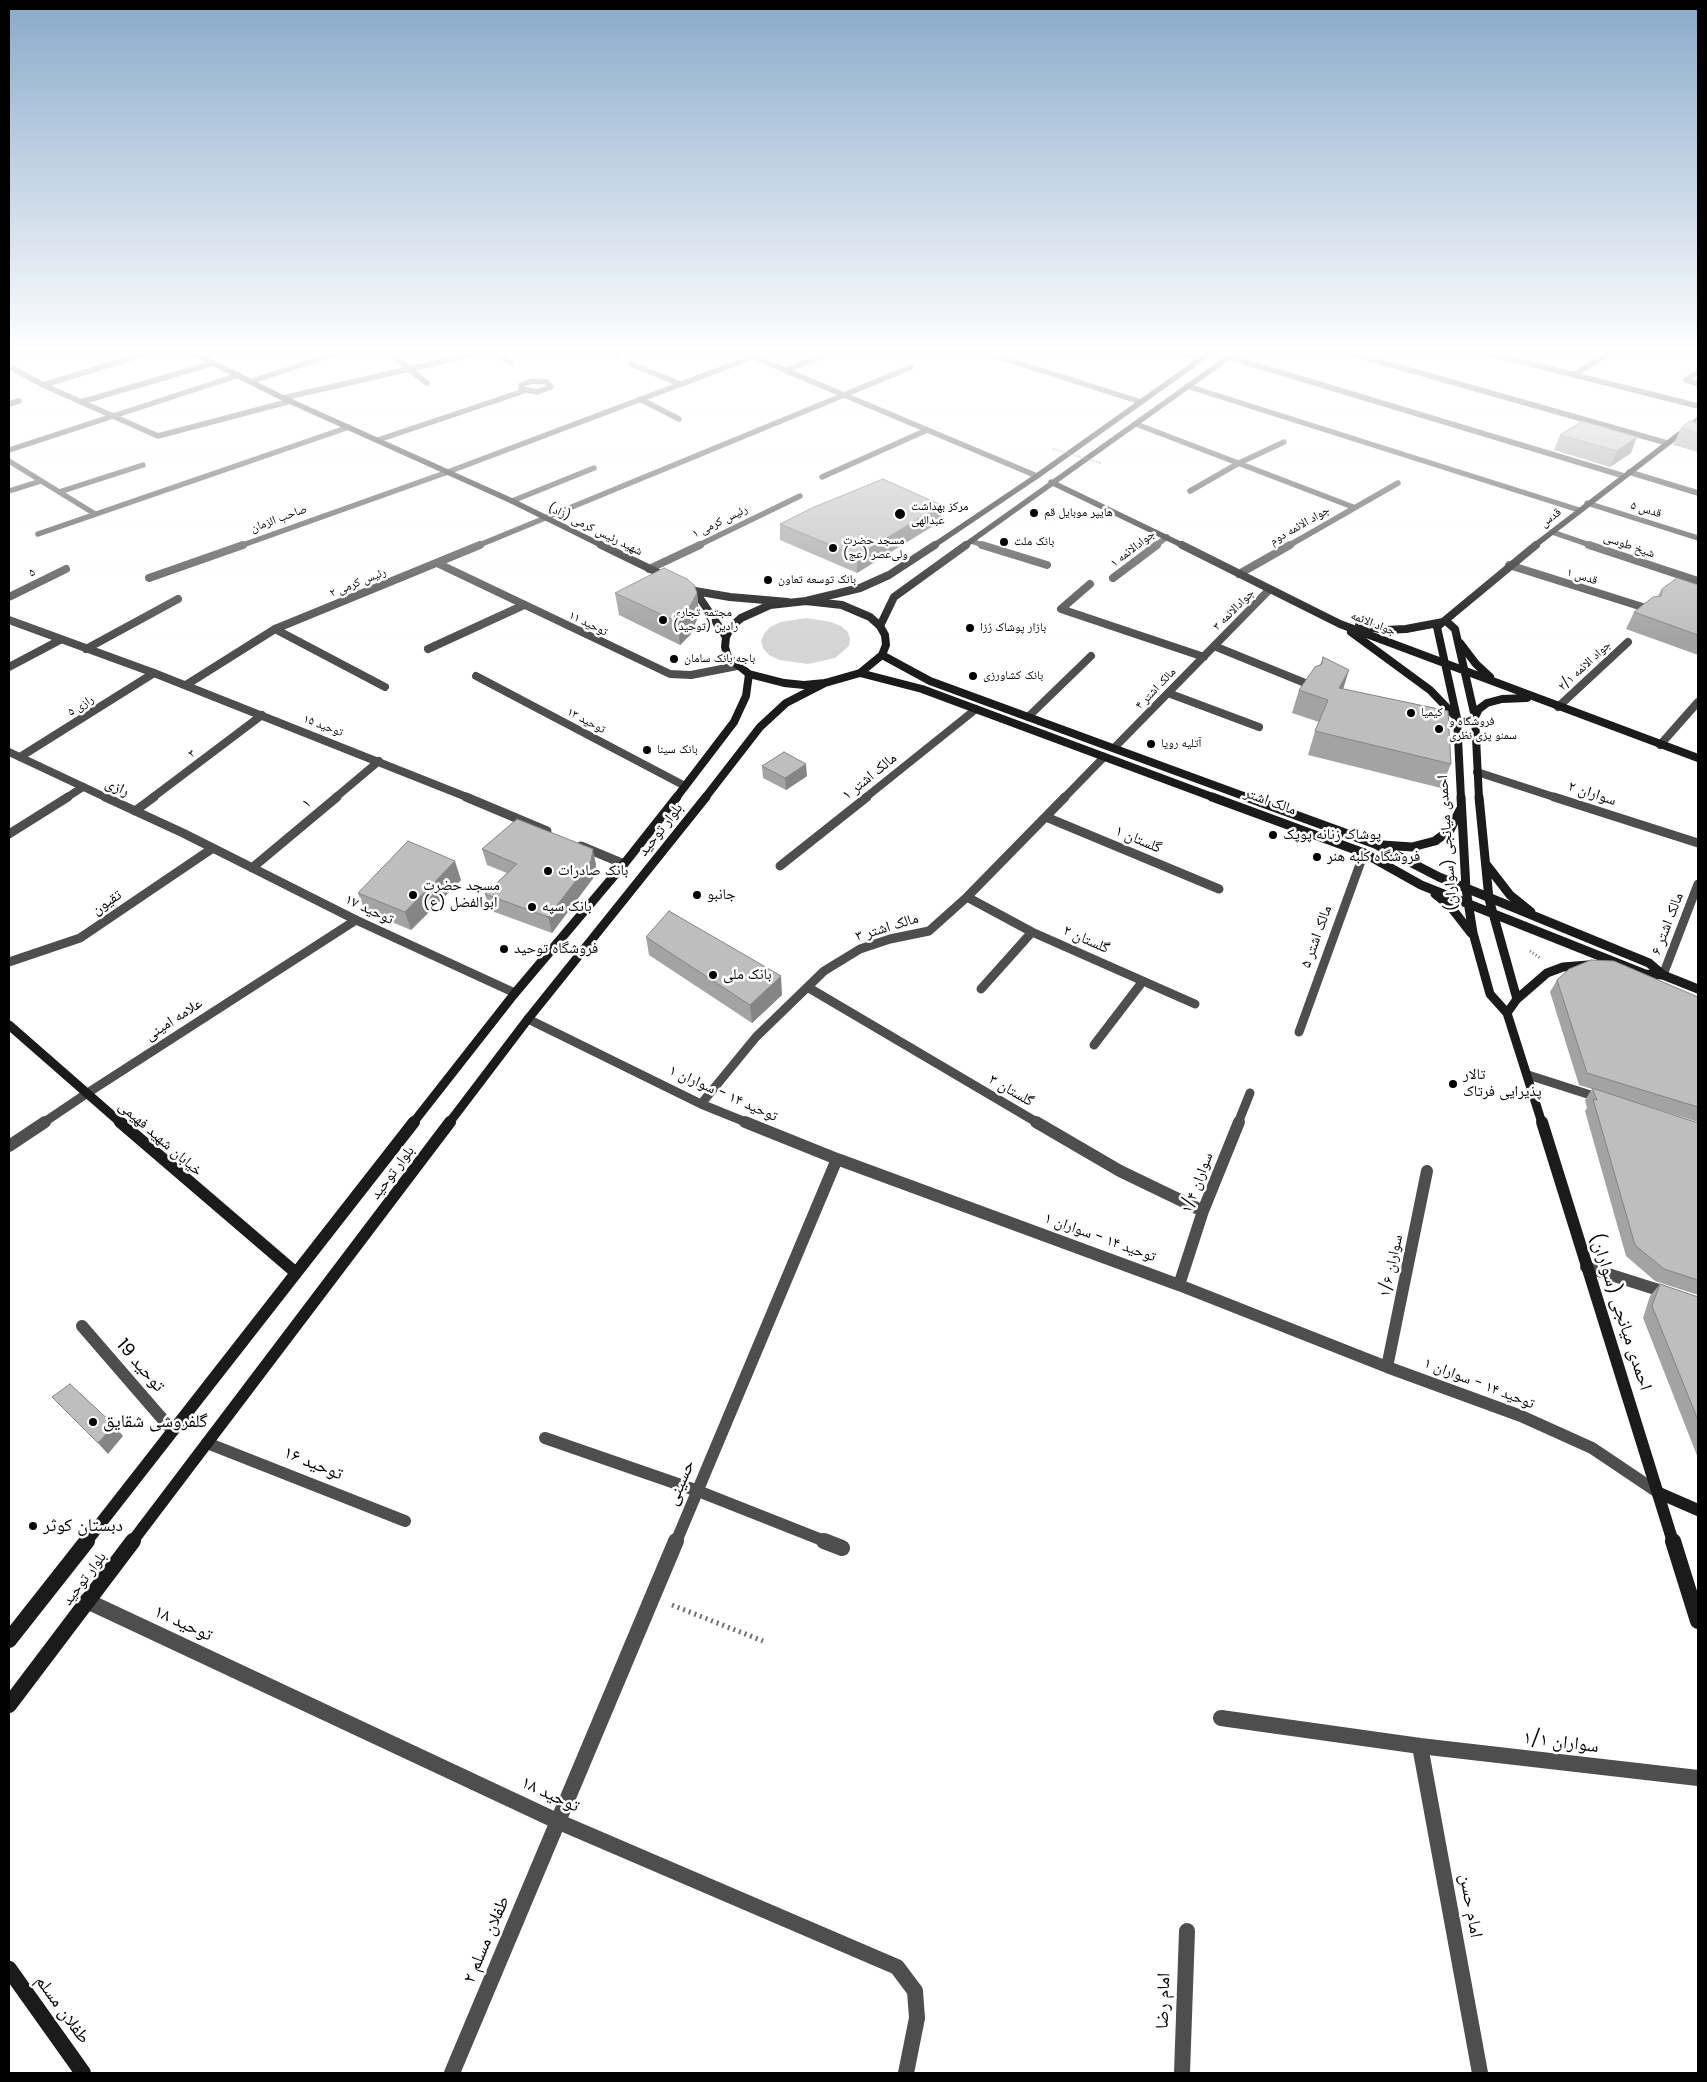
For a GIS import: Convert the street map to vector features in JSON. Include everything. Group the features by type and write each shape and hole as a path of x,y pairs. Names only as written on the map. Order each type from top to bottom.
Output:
{"main road":[{"name":"شهید رئیس کرمی (زاد)","path":"393,447 445,473 512,501 672,580"},
{"path":"806,601 860,588 889,575 1078,447"},
{"path":"880,626 894,597 1051,482 1102,447"},
{"name":"قدس","path":"1446,621 1509,565 1661,447"},
{"name":"جواد الائمه","path":"1051,482 1340,624 1698,758"},
{"path":"679,584 694,591 788,602"},
{"path":"694,591 707,606 726,636"},
{"path":"806,601 842,605 870,617 880,626 885,635 886,645 882,655 860,673 825,683 784,684 749,674 728,657 725,647 726,636 731,627 747,614 788,602 806,601"},
{"path":"1324,616 1368,628 1385,630 1425,627 1446,621"},
{"path":"1446,621 1456,629 1475,716 1477,772 1488,899 1517,999"},
{"path":"1444,663 1437,627 1446,621"},
{"path":"1340,624 1430,690 1457,718"},
{"path":"1457,640 1476,664 1497,683"},
{"name":"مالک اشتر","path":"882,655 930,681 1375,844 1488,899 1650,963 1663,974 1698,989"},
{"name":"احمدی میانجی (سواران)","path":"1444,663 1457,718 1460,810 1467,904 1475,940 1490,994 1507,1013 1528,1075 1586,1267 1698,1621"},
{"name":"مالک اشتر","path":"860,673 922,689 1364,853 1421,885 1467,904 1645,974 1663,974"},
{"name":"بلوار توحید","path":"9,1640 514,993 624,864 685,786 734,722 746,696 749,674"},
{"name":"بلوار توحید","path":"9,1705 528,1019 647,872 760,727 786,703 825,683"},
{"path":"1475,716 1479,709 1487,703 1517,697 1537,699"},
{"path":"1375,844 1397,847 1435,841 1450,830 1460,810"},
{"path":"1486,864 1510,895 1544,921"},
{"path":"1421,885 1450,906 1475,940"},
{"path":"1507,1013 1517,999 1547,973 1563,967 1581,965 1630,968"},
{"name":"خیابان شهید فهیمی","path":"9,1025 86,1094 295,1272"},
{"path":"1659,1493 1698,1510"},
{"name":"طفلان مسلم","path":"9,1970 83,2073"}],"street":[{"path":"38,534 290,447"},
{"name":"صاحب الزمان","path":"149,578 513,447"},
{"name":"رئیس کرمی ۲","path":"186,685 276,629 718,447"},
{"path":"822,477 889,447"},
{"path":"968,447 1037,476"},
{"path":"1197,447 1353,507"},
{"path":"1190,491 1239,463 1273,447"},
{"path":"1380,447 1579,510"},
{"path":"1536,447 1698,493"},
{"path":"9,461 95,514"},
{"path":"59,492 144,465"},
{"path":"512,501 594,468"},
{"path":"9,492 42,481"},
{"name":"جواد الائمه دوم","path":"1239,574 1353,507 1398,483"},
{"name":"رئیس کرمی ۱","path":"649,569 800,496"},
{"name":"قدس ۵","path":"1587,503 1698,538"},
{"name":"شیخ طوسی","path":"1552,532 1698,582"},
{"name":"جوادالائمه ۱","path":"1113,578 1166,537"},
{"path":"972,541 1047,565"},
{"name":"توحید ۱۱","path":"437,563 670,674 692,675 737,666"},
{"name":"قدس ۱","path":"1509,565 1649,610"},
{"name":"۵","path":"9,597 66,569"},
{"path":"1090,584 1061,609 1204,657"},
{"name":"جوادالائمه ۳","path":"1214,646 1269,590"},
{"path":"86,649 178,599"},
{"path":"428,649 524,605"},
{"name":"توحید ۱۵","path":"9,620 186,685 379,761 556,835"},
{"path":"276,629 385,687"},
{"path":"9,667 60,640"},
{"name":"جواد الائمه ۲/۱","path":"1558,707 1628,642"},
{"path":"1214,646 1310,685"},
{"name":"مالک اشتر ۴","path":"1114,748 1214,646"},
{"path":"1028,717 1091,656"},
{"name":"رازی ۵","path":"20,757 154,673"},
{"name":"توحید ۱۳","path":"476,676 685,786"},
{"path":"1168,693 1259,727"},
{"path":"1660,745 1698,702"},
{"name":"مالک اشتر ۱","path":"780,866 976,709"},
{"name":"۳","path":"135,811 262,715"},
{"name":"رازی","path":"9,752 213,848"},
{"name":"مالک اشتر ۳","path":"701,1104 756,1037 809,988 824,971 860,949 890,939 929,930 967,898 1104,757"},
{"name":"۱","path":"252,868 379,761"},
{"name":"سواران ۲","path":"1477,772 1698,843"},
{"path":"9,834 83,787"},
{"name":"گلستان ۱","path":"1046,817 1220,889"},
{"path":"575,843 624,864"},
{"name":"توحید ۱۷","path":"213,848 356,920 514,993"},
{"name":"تقیون","path":"9,962 27,954 56,948 80,938 213,848"},
{"name":"مالک اشتر ۵","path":"1299,1032 1364,853"},
{"name":"مالک اشتر ۶","path":"1663,974 1698,884"},
{"name":"گلستان ۲","path":"967,898 1032,932 1195,1004"},
{"name":"علامه امینی","path":"9,1146 86,1094 356,920"},
{"path":"981,989 1032,932"},
{"path":"1094,1045 1143,981"},
{"name":"گلستان ۳","path":"809,988 1120,1171 1203,1211"},
{"name":"توحید ۱۴ - سواران ۱","path":"528,1019 701,1104 837,1159 1179,1285 1387,1367 1521,1416 1592,1448 1659,1493"},
{"path":"1528,1075 1613,1102"},
{"name":"سواران ۱/۴","path":"1179,1285 1203,1211 1250,1093"},
{"name":"حسینی","path":"560,1822 837,1159"},
{"name":"سواران ۱/۶","path":"1387,1367 1427,1171"},
{"path":"1586,1267 1680,1297"},
{"name":"توحید 19","path":"82,1326 172,1430"},
{"path":"545,1438 698,1491 842,1548"},
{"name":"توحید ۱۶","path":"207,1443 405,1521"},
{"name":"توحید ۱۸","path":"87,1601 560,1822 897,1967 915,1990 917,2018 906,2073"},
{"name":"سواران ۱/۱","path":"1221,1718 1420,1746 1698,1778"},
{"name":"امام حسن","path":"1420,1746 1480,2073"},
{"name":"طفلان مسلم ۲","path":"452,2073 560,1822"},
{"name":"امام رضا","path":"1182,2073 1187,1931"}],"path":[{"path":"1053,449 1101,463"},
{"path":"653,1597 763,1641"}],"shaded area":[{"path":"806,618 831,622 841,626 848,632 849,646 835,658 808,664 780,660 769,655 763,648 761,641 770,627 781,622"}],"building":[{"path":"1603,447 1622,447 1617,451"},
{"path":"883,479 941,505 857,556 780,524 812,508"},
{"path":"664,568 687,579 694,585 697,593 687,612 678,622 615,593"},
{"path":"1677,578 1698,585 1698,635 1634,612 1653,597 1661,596 1662,589"},
{"path":"1323,657 1349,670 1339,688 1448,711 1451,764 1315,731 1328,700 1299,690 1315,667 1322,664"},
{"path":"784,752 806,764 785,778 762,766"},
{"path":"517,819 593,849 591,861 548,917 485,894 517,864 482,849"},
{"path":"408,841 455,861 405,912 358,893"},
{"path":"669,911 781,976 750,1005 646,937"},
{"path":"1591,960 1614,961 1698,997 1698,1107 1587,1073 1557,980 1569,969"},
{"path":"1592,1088 1698,1123 1698,1280 1664,1269 1635,1245 1593,1099 1597,1100"},
{"path":"1660,1284 1698,1297 1698,1420 1652,1306"},
{"name":"گلفروشی شقایق","path":"70,1384 114,1425 98,1443 52,1397"}],"place":[{"name":"هایپر موبایل قم","path":"1034,513"},
{"name":"مرکز بهداشت عبدالهی","path":"900,514"},
{"name":"بانک ملت","path":"1004,542"},
{"name":"مسجد حضرت ولی‌عصر (عج)","path":"833,548"},
{"name":"بانک توسعه تعاون","path":"768,580"},
{"name":"مجتمع تجاری رادین (توحید)","path":"663,620"},
{"name":"بازار پوشاک رُزا","path":"970,628"},
{"name":"باجه بانک سامان","path":"674,659"},
{"name":"بانک کشاورزی","path":"973,676"},
{"name":"کیمیا","path":"1411,713"},
{"name":"فروشگاه و سمنو پزی نظری","path":"1439,729"},
{"name":"آتلیه رویا","path":"1151,744"},
{"name":"بانک سینا","path":"647,750"},
{"name":"پوشاک زنانه پوپک","path":"1273,835"},
{"name":"فروشگاه کلبه هنر","path":"1317,857"},
{"name":"بانک صادرات","path":"548,871"},
{"name":"مسجد حضرت ابوالفضل (ع)","path":"413,895"},
{"name":"جانبو","path":"697,895"},
{"name":"بانک سپه","path":"532,907"},
{"name":"فروشگاه توحید","path":"504,949"},
{"name":"بانک ملی","path":"713,975"},
{"name":"تالار پذیرایی فرتاک","path":"1453,1084"},
{"name":"گلفروشی شقایق","path":"93,1422"},
{"name":"دبستان کوثر","path":"33,1526"}]}
